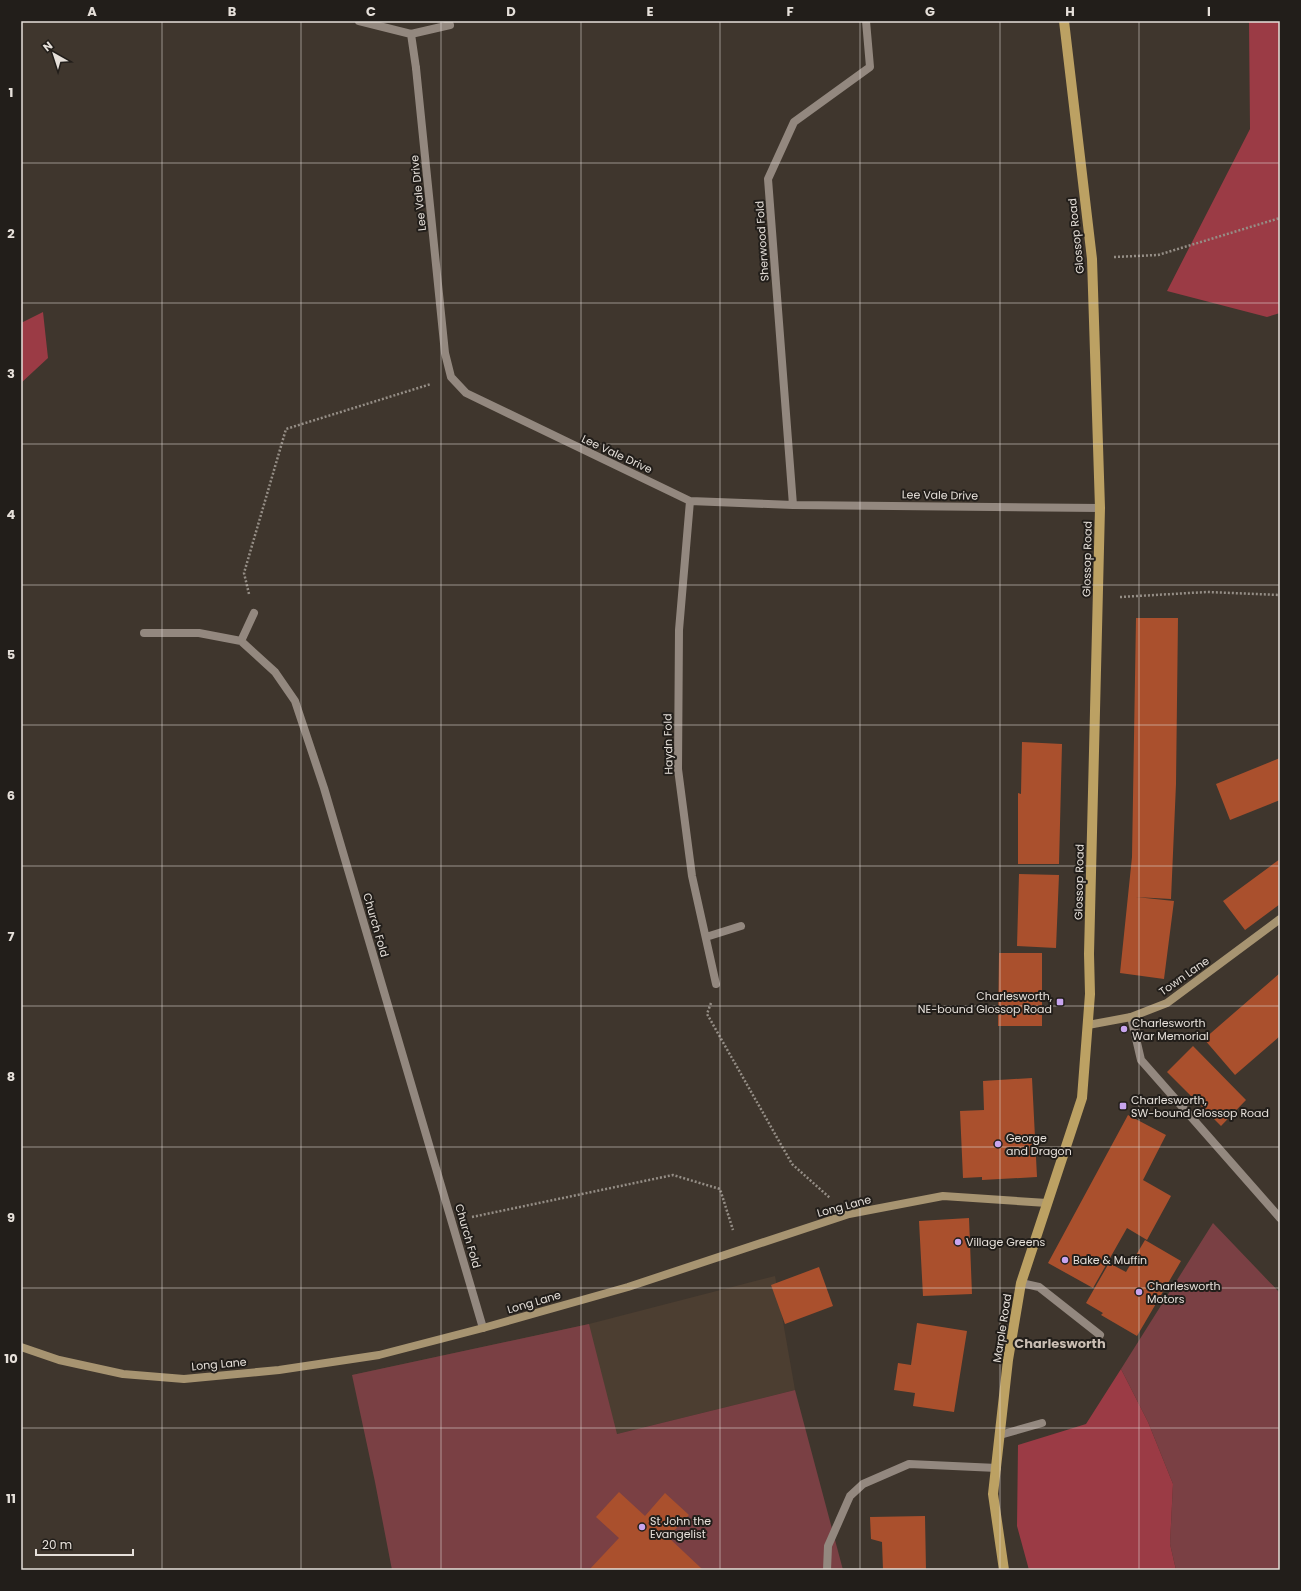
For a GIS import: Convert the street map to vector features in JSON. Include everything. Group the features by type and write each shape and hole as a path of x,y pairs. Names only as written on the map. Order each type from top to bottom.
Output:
{"main road":[{"name":"Glossop Road","path":"1064,21 1092,259 1100,508 1088,1025 1082,1098"},
{"name":"Marple Road","path":"1004,1570 994,1494 1008,1360 1021,1283 1082,1098"}],"street":[{"path":"359,21 411,34 450,25"},
{"name":"Sherwood Fold","path":"793,504 768,179 794,122 870,68 866,21"},
{"name":"Lee Vale Drive","path":"411,34 416,68 445,354 451,377 466,393 555,438 690,501 793,504 1100,508"},
{"name":"Haydn Fold","path":"690,501 679,630 678,769 692,876 716,984"},
{"path":"144,633 199,633 241,641 254,613"},
{"name":"Church Fold","path":"241,641 275,672 295,701 324,788 483,1328"},
{"name":"Town Lane","path":"1088,1025 1131,1018 1167,1003 1280,919"},
{"path":"706,937 741,926"},
{"path":"1131,1018 1141,1060 1280,1218"},
{"name":"Long Lane","path":"21,1347 59,1360 123,1374 184,1379 279,1370 379,1355 483,1328 628,1287 849,1214 943,1196 1047,1203"},
{"path":"1021,1283 1039,1287 1100,1335"},
{"path":"1000,1435 1042,1423"},
{"path":"827,1570 828,1546 850,1496 863,1484 909,1464 997,1468"}],"path":[{"path":"1092,259 1158,255 1280,218"},
{"path":"254,613 244,573 286,429 451,377"},
{"path":"1098,599 1207,592 1280,595"},
{"path":"716,984 707,1014 792,1164 849,1214"},
{"path":"452,1221 673,1175 720,1189 740,1251"}],"shaded area":[{"path":"1249,21 1280,21 1280,313 1267,317 1167,291 1250,129"},
{"path":"43,312 48,358 21,383 21,323"},
{"path":"1213,1223 1280,1293 1280,1570 1176,1570 1170,1544 1173,1484 1148,1422 1121,1369"},
{"path":"775,1276 795,1390 617,1434 352,1375 589,1324"},
{"path":"589,1324 617,1434 795,1390 843,1570 392,1570 352,1375"},
{"path":"1121,1369 1148,1422 1173,1484 1170,1544 1176,1570 1029,1570 1017,1526 1018,1445 1086,1424"}],"building":[{"path":"1136,618 1178,618 1176,784 1171,899 1136,897 1174,901 1164,979 1120,973 1132,857"},
{"path":"1022,742 1062,744 1059,864 1018,864 1018,793 1021,794"},
{"path":"1280,758 1280,800 1230,820 1216,784"},
{"path":"1280,859 1280,904 1245,930 1223,901"},
{"path":"1019,874 1059,875 1056,948 1017,946"},
{"path":"999,953 1042,953 1042,1026 998,1026"},
{"path":"1280,973 1280,1036 1235,1075 1204,1039"},
{"path":"1193,1046 1246,1100 1221,1126 1167,1072"},
{"name":"George and Dragon","path":"1032,1078 1037,1177 982,1180 982,1177 963,1178 960,1111 984,1110 983,1081"},
{"path":"1128,1115 1166,1135 1143,1180 1171,1196 1147,1240 1127,1228 1093,1288 1048,1263"},
{"path":"969,1218 972,1294 923,1296 919,1221"},
{"name":"Charlesworth Motors","path":"1145,1240 1181,1261 1137,1336 1101,1315 1103,1313 1086,1303 1109,1263 1126,1272"},
{"path":"819,1267 833,1306 785,1324 771,1285"},
{"path":"917,1323 967,1331 954,1412 913,1406 915,1393 894,1390 898,1363 911,1365"},
{"name":"St John the Evangelist","path":"619,1492 645,1516 665,1493 689,1515 668,1537 702,1569 589,1570 619,1538 596,1517"},
{"path":"925,1516 926,1570 883,1570 882,1542 871,1539 870,1517"}],"place":[{"name":"Charlesworth, NE-bound Glossop Road","path":"1060,1002"},
{"name":"Charlesworth War Memorial","path":"1124,1029"},
{"name":"Charlesworth, SW-bound Glossop Road","path":"1123,1106"},
{"name":"George and Dragon","path":"998,1144"},
{"name":"Village Greens","path":"958,1242"},
{"name":"Bake & Muffin","path":"1065,1260"},
{"name":"Charlesworth Motors","path":"1139,1292"},
{"name":"St John the Evangelist","path":"642,1527"}],"district":[{"name":"Charlesworth","path":"1060,1343"}]}
